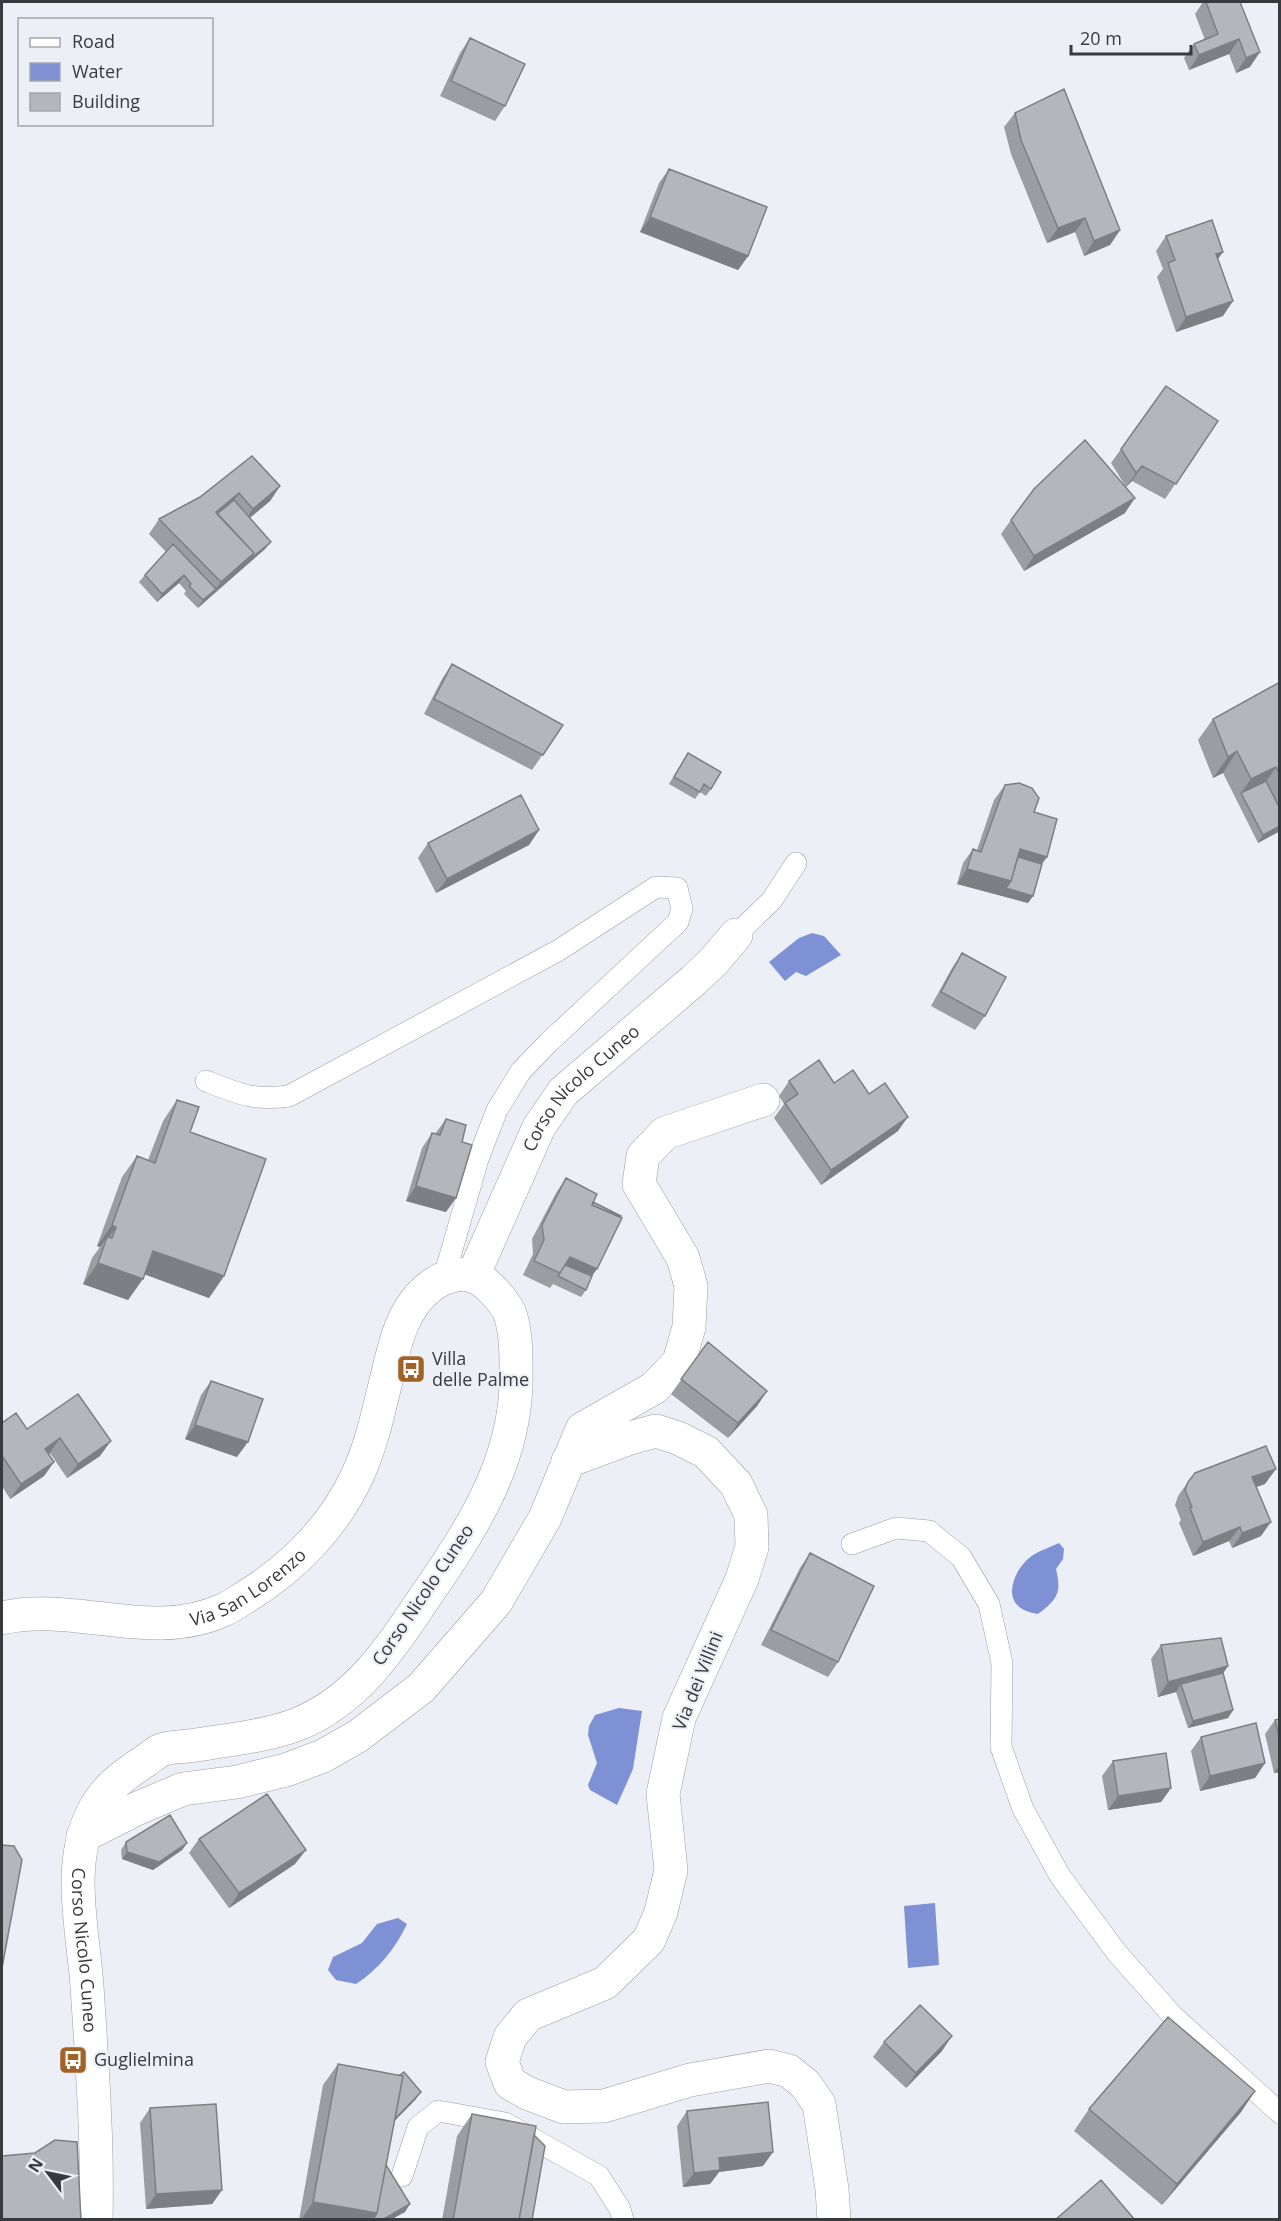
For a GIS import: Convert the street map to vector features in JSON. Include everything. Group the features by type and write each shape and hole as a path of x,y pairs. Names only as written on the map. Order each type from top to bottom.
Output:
{"street":[{"name":"Corso Nicolo Cuneo","path":"386,1384 394,1345 411,1306 428,1288 459,1276 539,1127 563,1092 714,961 736,935"},
{"path":"83,1836 136,1809 183,1789 237,1782 286,1770 323,1756 358,1736 421,1688 496,1602 545,1518 582,1429 654,1388 679,1362 688,1327 691,1286 683,1258 639,1184 643,1156 664,1133 763,1100"},
{"name":"Corso Nicolo Cuneo","path":"96,2220 97,2177 77,1882 83,1836 94,1810 113,1783 161,1750 248,1736 297,1725 344,1699 389,1651 460,1546 482,1508 510,1431 515,1397 516,1347 510,1312 492,1289 459,1276"},
{"name":"Via San Lorenzo","path":"2,1618 16,1614 47,1612 133,1623 182,1622 222,1611 269,1582 310,1546 337,1513 359,1472 386,1384"},
{"name":"Via dei Villini","path":"568,1461 656,1431 678,1438 706,1452 736,1484 751,1515 752,1547 742,1579 680,1718 663,1794 671,1870 661,1912 649,1940 605,1983 528,2015 510,2037 502,2062 510,2083 527,2093 564,2107 604,2106 690,2080 769,2066 789,2071 805,2084 819,2104 832,2189 834,2220"}],"lane":[{"path":"736,935 772,900 796,863"},
{"path":"206,1081 246,1097 267,1099 289,1096 559,950 656,887 677,888 682,909 678,922 521,1071 497,1110 478,1159 459,1276"},
{"path":"852,1544 896,1528 929,1531 961,1557 989,1604 1002,1663 1001,1747 1023,1809 1060,1876 1118,1953 1173,2016 1280,2113"},
{"path":"402,2176 418,2127 438,2111 505,2123 599,2175 620,2209 623,2220"}],"water":[{"path":"812,933 824,936 841,955 806,976 796,972 785,981 769,962 799,938"},
{"path":"1059,1543 1064,1549 1063,1559 1056,1569 1058,1590 1054,1600 1038,1614 1024,1610 1017,1605 1012,1590 1021,1566 1033,1555"},
{"path":"619,1708 642,1711 633,1769 617,1805 590,1790 588,1785 597,1763 588,1735 589,1726 595,1715"},
{"path":"935,1903 939,1965 908,1968 904,1906"},
{"path":"398,1918 407,1924 392,1950 379,1965 356,1984 336,1980 328,1970 333,1957 362,1943 377,1924"}],"building":[{"path":"1206,2 1240,2 1260,52 1246,58 1239,39 1199,55 1194,44 1218,34"},
{"path":"470,38 525,64 505,106 451,81"},
{"path":"1064,89 1120,230 1094,241 1085,218 1058,228 1021,140 1015,113"},
{"path":"669,169 767,207 748,256 650,217"},
{"path":"1212,220 1223,252 1216,254 1233,301 1186,317 1168,263 1175,260 1166,236"},
{"path":"1166,386 1218,421 1176,484 1142,466 1136,473 1121,449"},
{"path":"1085,440 1135,498 1034,556 1011,520 1034,489"},
{"path":"252,456 280,486 253,509 239,493 216,512 254,553 221,582 159,519 200,497"},
{"path":"234,500 271,542 249,560 254,553 217,514"},
{"path":"173,544 216,589 203,600 189,586 191,584 184,575 162,594 145,575"},
{"path":"452,664 563,725 543,755 434,699"},
{"path":"1280,682 1280,775 1276,767 1251,779 1237,751 1228,757 1213,719"},
{"path":"688,753 721,772 711,789 704,784 700,792 674,777"},
{"path":"1266,781 1280,809 1280,826 1263,835 1241,793"},
{"path":"1019,783 1032,788 1039,798 1034,812 1057,819 1047,857 1020,849 1011,881 967,869 973,849 981,852 1005,785"},
{"path":"521,795 539,830 447,879 428,843"},
{"path":"1018,857 1042,864 1033,896 1006,888 1011,881"},
{"path":"962,953 1006,977 985,1016 941,992"},
{"path":"819,1060 834,1083 853,1070 869,1094 885,1083 908,1117 831,1170 785,1103 798,1094 789,1081"},
{"path":"177,1100 199,1107 190,1132 266,1159 224,1276 153,1251 143,1279 98,1263 107,1237 112,1238 116,1227 112,1225 137,1156 155,1163"},
{"path":"446,1119 466,1125 462,1142 472,1145 456,1198 416,1186 432,1133 440,1135"},
{"path":"566,1178 597,1194 592,1205 622,1218 597,1269 570,1257 560,1273 534,1261 544,1240 542,1225"},
{"path":"593,1202 621,1216 621,1217 592,1205"},
{"path":"565,1265 592,1276 586,1290 558,1276"},
{"path":"708,1342 767,1391 738,1423 681,1379"},
{"path":"211,1381 263,1399 248,1442 195,1425"},
{"path":"78,1394 111,1441 78,1464 60,1438 45,1449 54,1462 21,1484 2,1456 2,1423 16,1413 27,1429"},
{"path":"1266,1446 1276,1469 1252,1477 1271,1522 1242,1533 1240,1527 1203,1542 1185,1490 1188,1482 1195,1473"},
{"path":"810,1553 874,1586 838,1662 771,1630"},
{"path":"1221,1638 1228,1666 1168,1682 1161,1645"},
{"path":"1223,1673 1233,1710 1193,1721 1181,1684"},
{"path":"1280,1719 1280,1739 1275,1720"},
{"path":"1256,1723 1265,1763 1210,1776 1201,1737"},
{"path":"1166,1753 1171,1788 1118,1796 1113,1761"},
{"path":"267,1794 306,1850 239,1893 199,1839"},
{"path":"170,1815 187,1843 159,1862 127,1852 126,1842"},
{"path":"2,1845 14,1846 22,1860 2,1968"},
{"path":"920,2005 952,2036 916,2073 884,2042"},
{"path":"1168,2017 1255,2091 1177,2184 1089,2109"},
{"path":"338,2064 403,2076 377,2213 313,2202"},
{"path":"404,2072 421,2092 395,2119 403,2076 400,2075"},
{"path":"768,2102 773,2152 719,2158 720,2170 694,2173 687,2111"},
{"path":"216,2104 222,2190 156,2194 150,2108"},
{"path":"472,2114 536,2126 519,2220 453,2220"},
{"path":"534,2135 545,2146 532,2220 519,2220"},
{"path":"55,2140 77,2142 81,2220 2,2220 2,2156 35,2153"},
{"path":"386,2165 410,2204 382,2220 373,2220 377,2213"},
{"path":"1101,2180 1135,2220 1055,2220"}],"place":[{"name":"Villa delle Palme","path":"411,1369"},
{"name":"Guglielmina","path":"73,2060"}]}
